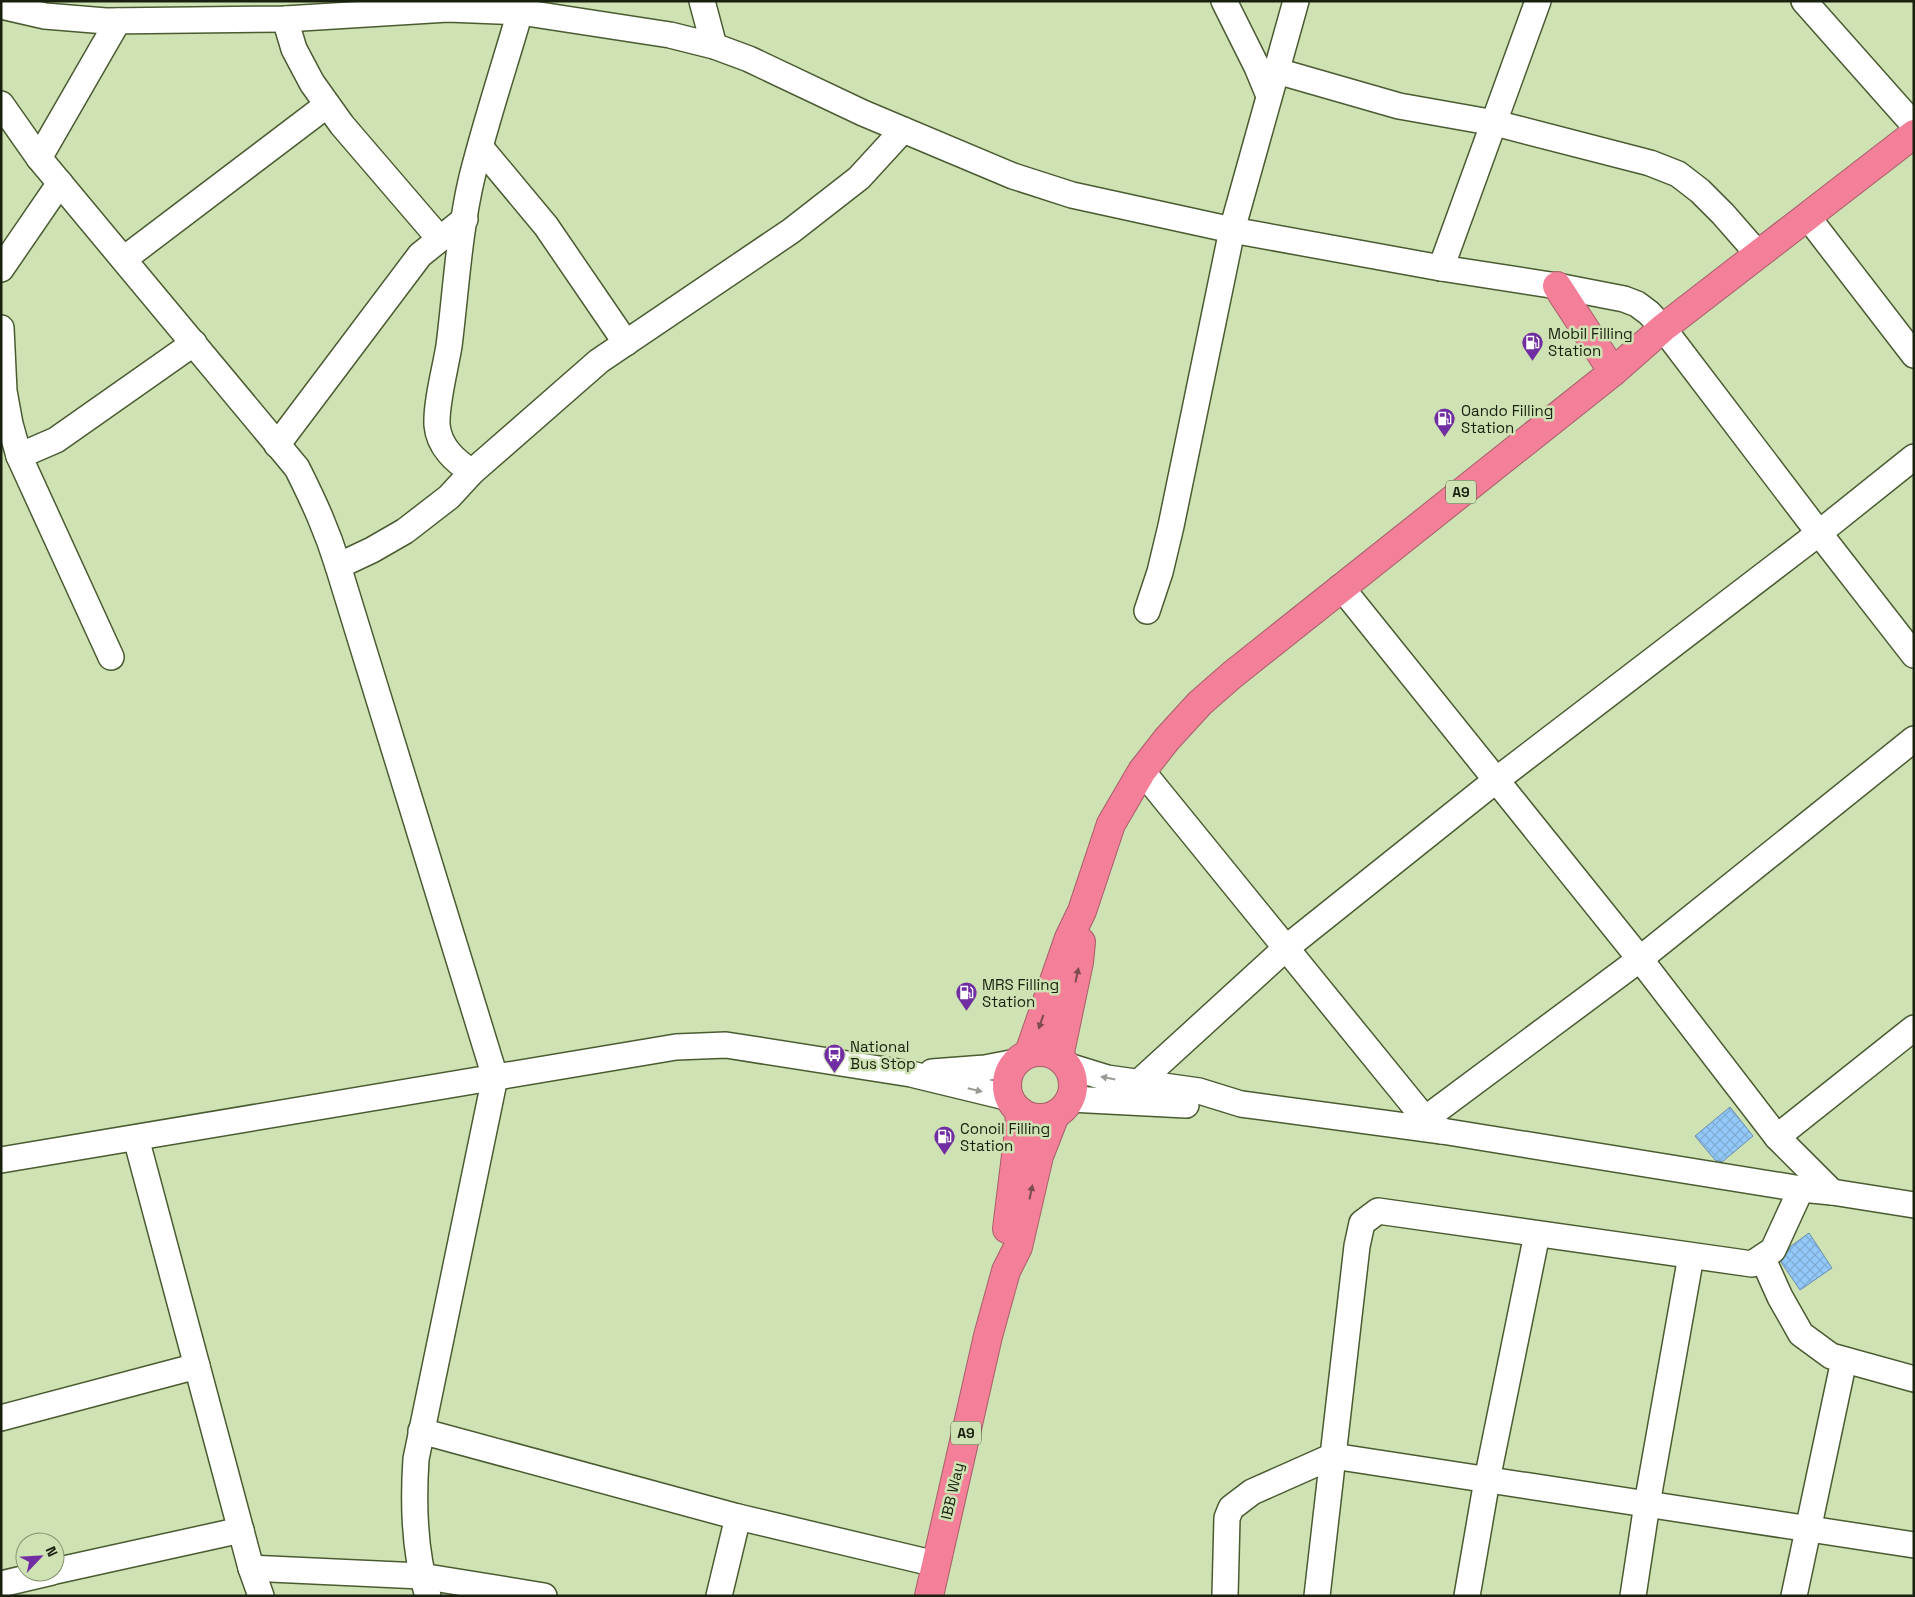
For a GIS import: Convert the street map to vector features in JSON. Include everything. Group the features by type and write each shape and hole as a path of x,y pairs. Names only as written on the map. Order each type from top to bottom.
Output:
{"highway":[{"name":"A9","path":"1006,1271 1006,1233 1020,1131 1015,1105 1007,1086 1009,1073 1023,1058 1069,938 1082,911 1111,824 1142,771 1167,739 1200,704 1232,675 1613,372 1663,328 1914,134"},
{"path":"1557,286 1613,372"},
{"name":"A9","path":"1006,1271 1018,1248 1039,1156 1074,1088 1072,1076 1063,1062 1080,962 1082,911"},
{"path":"1023,1058 1045,1052 1063,1062"},
{"path":"1015,1105 1030,1117 1043,1118 1063,1107"},
{"name":"IBB Way","path":"929,1596 988,1336 1006,1271"}],"street":[{"path":"702,1 714,46"},
{"path":"1224,1 1258,67 1270,96"},
{"path":"1147,611 1160,572 1171,526 1232,230 1296,1"},
{"path":"1441,268 1538,1"},
{"path":"1804,1 1914,125"},
{"path":"1,6 53,9 118,21 285,19 446,5 520,7 670,35 714,46 749,59 863,113 1013,176 1072,195 1232,230 1624,299 1637,304 1649,313 1663,328 1914,655"},
{"path":"472,472 456,462 442,445 437,426 472,177 520,7"},
{"path":"285,19 294,49 312,83 342,126 439,238"},
{"path":"39,158 118,21"},
{"path":"1277,71 1399,106 1494,123 1650,163 1678,174 1723,214 1758,254"},
{"path":"1,104 39,158 296,468 314,501 326,529 338,566 494,1076 416,1459 414,1493 425,1586"},
{"path":"124,259 328,105"},
{"path":"338,566 372,550 405,531 448,497 472,472 599,361 791,231 859,178 904,130"},
{"path":"481,148 546,226 626,343"},
{"path":"1,269 60,182"},
{"path":"1807,216 1914,355"},
{"path":"277,445 420,255 465,219"},
{"path":"1,328 4,391 10,424 19,456 111,657"},
{"path":"19,456 56,440 194,343"},
{"path":"1138,1083 1286,948 1495,781 1819,533 1914,457"},
{"path":"1341,588 1640,959 1777,1137 1832,1192"},
{"path":"1434,1125 1914,739"},
{"path":"1142,771 1286,948 1434,1125"},
{"path":"1777,1137 1914,1028"},
{"path":"1,1160 676,1047 726,1045 911,1074 1015,1105"},
{"path":"911,1074 985,1068 1023,1058"},
{"path":"1063,1062 1107,1078 1199,1091 1241,1104"},
{"path":"1063,1107 1154,1102 1201,1107 1241,1104 1434,1125 1801,1189 1914,1205"},
{"path":"136,1138 241,1530 252,1587 425,1586 544,1596"},
{"path":"1317,1596 1357,1246 1362,1223 1378,1211 1752,1264 1773,1250 1801,1189"},
{"path":"1467,1596 1487,1480 1537,1234"},
{"path":"1633,1596 1647,1504 1691,1256"},
{"path":"1762,1258 1780,1297 1801,1334 1831,1356 1914,1379"},
{"path":"1794,1596 1844,1360"},
{"path":"1,1418 198,1366"},
{"path":"421,1431 738,1517 936,1564"},
{"path":"1225,1596 1228,1518 1231,1508 1252,1492 1333,1456 1914,1545"},
{"path":"718,1596 738,1517"},
{"path":"65,1570 241,1530"},
{"path":"1,1584 15,1581"}],"building":[{"path":"1730,1107 1753,1136 1722,1162 1715,1160 1695,1136"},
{"path":"1809,1233 1832,1268 1800,1290 1781,1262 1791,1246"}],"place":[{"name":"Mobil Filling Station","path":"1532,361"},
{"name":"Oando Filling Station","path":"1445,438"},
{"name":"MRS Filling Station","path":"966,1012"},
{"name":"National Bus Stop","path":"834,1074"},
{"name":"Conoil Filling Station","path":"944,1156"}]}
